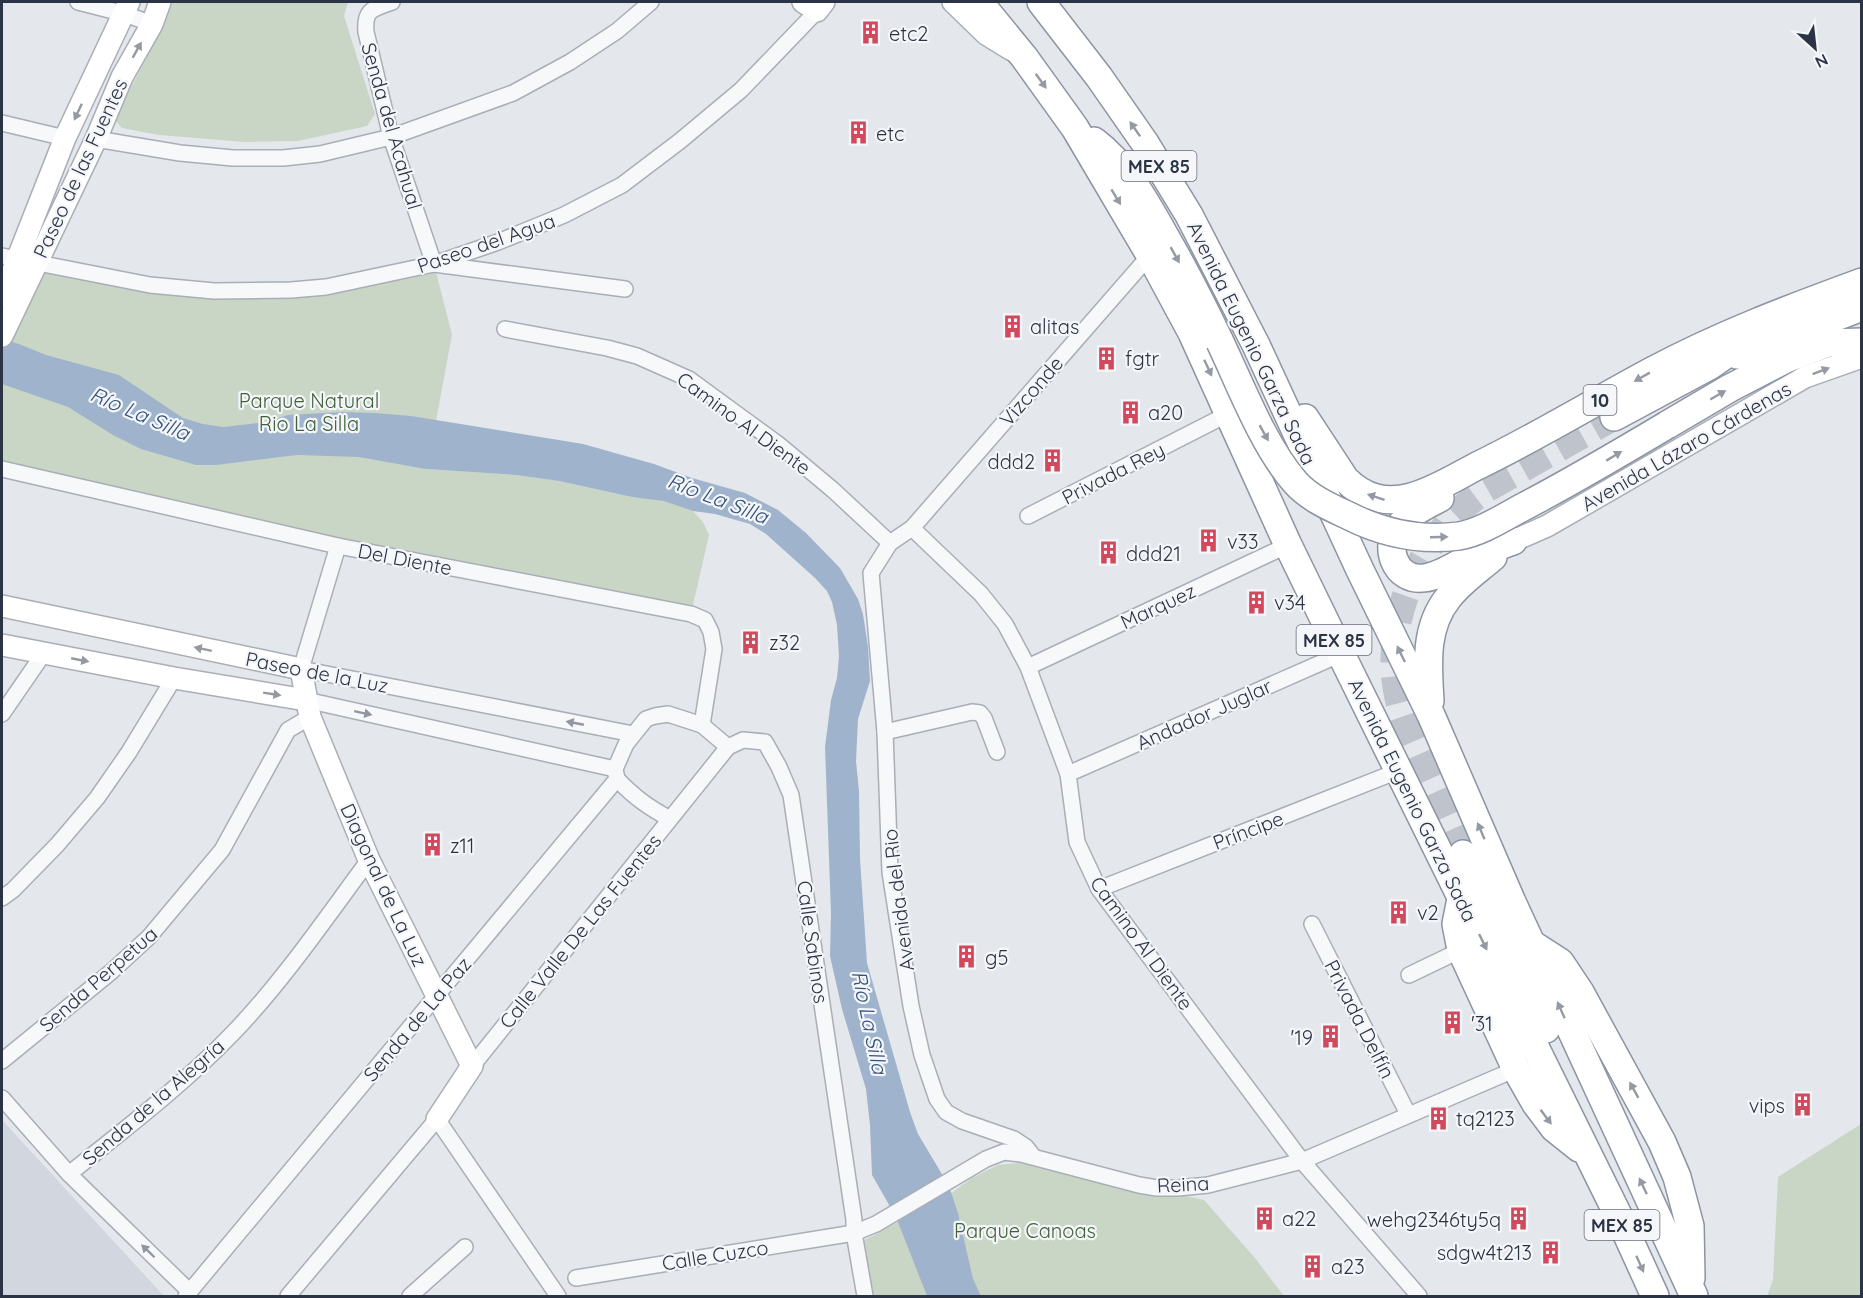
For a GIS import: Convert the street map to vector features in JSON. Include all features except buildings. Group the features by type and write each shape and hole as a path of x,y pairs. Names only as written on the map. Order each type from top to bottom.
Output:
{"highway":[{"name":"Avenida Eugenio Garza Sada","path":"979,2 1024,57 1075,128 1150,255 1192,333 1288,544 1619,1217 1655,1296"},
{"name":"Avenida Eugenio Garza Sada","path":"1041,2 1099,77 1145,143 1189,215 1256,345 1360,570 1431,715 1531,943 1693,1293"},
{"path":"1075,128 1099,144 1115,161 1149,207 1196,291 1275,454 1296,483 1335,510 1390,533 1447,537 1480,529 1567,484 1730,388 1788,358 1828,343 1862,334"},
{"path":"1748,327 1802,294 1862,268"},
{"name":"10","path":"1507,452 1693,349 1862,282"},
{"path":"1711,365 1862,307"},
{"path":"1614,417 1711,365 1792,309"},
{"path":"1828,343 1862,342"},
{"path":"1256,345 1345,479 1353,488 1370,497 1384,501 1411,497 1507,452"},
{"path":"1507,452 1486,471 1411,515 1397,528 1391,541 1391,549 1399,570 1414,578 1423,578 1513,541"},
{"path":"1431,715 1428,656 1430,640 1441,609 1455,590 1513,541"},
{"path":"1463,854 1564,1066 1619,1217"},
{"path":"1461,897 1456,924 1461,950 1516,1069 1536,1104 1554,1128 1587,1155"},
{"path":"1531,943 1560,963 1580,992 1662,1142 1677,1177 1690,1226 1693,1293"}],"street":[{"path":"78,2 127,8 152,24"},
{"name":"Paseo de las Fuentes","path":"18,260 96,139 122,77 152,24 160,2"},
{"name":"Senda del Acahual","path":"392,2 368,12 364,19 366,32 391,137 434,264"},
{"path":"96,139 180,153 233,158 283,158 320,154 391,137 513,93 570,62 617,31 651,2"},
{"path":"952,2 986,34 1024,57"},
{"name":"Paseo del Agua","path":"18,260 150,285 214,291 291,290 326,286 434,264 564,216 622,185 741,90 815,5"},
{"name":"Paseo de las Fuentes","path":"2,336 18,260 65,138 127,8"},
{"path":"2,123 65,138"},
{"name":"Vizconde","path":"912,528 1150,255"},
{"path":"434,264 625,289"},
{"name":"Camino Al Diente","path":"505,329 607,348 637,356 689,379 778,444 833,490 890,543"},
{"name":"Avenida Lázaro Cárdenas","path":"1513,541 1546,526 1805,377 1862,357"},
{"name":"Privada Rey","path":"1028,516 1230,413"},
{"name":"Del Diente","path":"2,469 338,546 691,614 705,620 711,632 714,649 702,725"},
{"name":"Avenida del Rio","path":"912,528 890,543 871,573 885,732 890,872 912,1006 922,1055 937,1099 946,1113 962,1122 1014,1139 1026,1147 1033,1156"},
{"name":"Camino Al Diente","path":"912,528 981,594 1005,624 1028,667 1068,774 1077,842 1098,889 1302,1161 1419,1296"},
{"name":"Marquez","path":"1028,667 1288,544"},
{"path":"308,708 302,669 338,546"},
{"name":"Paseo de la Luz","path":"2,606 302,669 633,734"},
{"name":"Paseo de la Luz","path":"2,645 174,678 616,774"},
{"path":"2,714 44,653"},
{"name":"Andador Juglar","path":"1068,774 1341,654"},
{"path":"2,898 13,890 57,845 97,798 129,752 174,678"},
{"name":"Diagonal de La Luz","path":"308,708 369,860 472,1066"},
{"name":"Senda Perpetua","path":"2,1061 149,938 222,850 288,730 308,708"},
{"path":"885,732 972,712 980,713 997,752"},
{"path":"633,734 646,719 668,714 702,725 728,747"},
{"name":"Senda de La Paz","path":"188,1294 616,774 633,734"},
{"name":"Calle Sabinos","path":"728,747 744,740 765,742 791,795 865,1296"},
{"name":"Calle Valle De Las Fuentes","path":"437,1119 472,1066 728,747"},
{"name":"Príncipe","path":"1098,889 1398,771"},
{"path":"616,774 632,796 648,808 670,819"},
{"name":"Senda de la Alegría","path":"69,1174 190,1075 233,1033 275,986 369,860"},
{"name":"Privada Delfín","path":"1312,924 1408,1114"},
{"path":"1409,975 1461,950"},
{"name":"Reina","path":"854,1233 876,1224 986,1159 1004,1152 1033,1156 1157,1188 1208,1185 1302,1161 1516,1069"},
{"path":"2,1098 69,1174 188,1294"},
{"path":"288,1296 437,1119 558,1296"},
{"name":"Calle Cuzco","path":"576,1278 854,1233"},
{"path":"410,1296 465,1247"}],"shaded area":[{"path":"2,1120 164,1296 2,1296"}],"green space":[{"path":"171,2 348,2 344,16 375,114 367,126 298,141 245,142 159,135 122,128 114,119 145,61"},
{"name":"Parque Natural Rio La Silla","path":"2,263 75,278 291,290 434,264 452,335 427,469 516,475 559,481 632,497 664,500 693,511 703,522 709,535 691,614 338,546 2,463"},
{"path":"1861,1124 1861,1296 1767,1296 1773,1280 1778,1177"},
{"name":"Parque Canoas","path":"1018,1163 1058,1168 1204,1200 1255,1258 1284,1296 872,1296 863,1241 950,1194 972,1178 998,1165"}],"water":[{"name":"Río La Silla","path":"2,339 46,355 119,375 183,418 203,424 223,427 266,422 288,415 375,413 411,416 583,444 745,493 778,510 806,533 840,568 858,599 863,614 870,681 858,719 856,761 867,963 910,1112 918,1134 949,1186 958,1213 973,1279 981,1296 927,1296 896,1217 872,1175 866,1089 842,1009 830,956 831,913 825,747 839,656 837,625 832,602 827,591 815,578 766,534 750,524 715,514 693,511 664,501 632,497 559,481 516,475 426,469 359,457 297,455 216,465 196,465 141,449 113,435 68,407 2,384"}],"tunnel":[{"path":"1463,854 1418,753 1400,706 1394,662 1395,640 1405,597 1424,557 1460,509 1485,490 1614,417"}],"place":[{"name":"etc2","path":"871,33"},
{"name":"etc","path":"858,133"},
{"name":"alitas","path":"1012,326"},
{"name":"fgtr","path":"1107,358"},
{"name":"a20","path":"1130,412"},
{"name":"ddd2","path":"1053,461"},
{"name":"v33","path":"1209,541"},
{"name":"ddd21","path":"1108,553"},
{"name":"v34","path":"1256,602"},
{"name":"z32","path":"751,642"},
{"name":"z11","path":"432,845"},
{"name":"v2","path":"1399,912"},
{"name":"g5","path":"967,957"},
{"name":"'31","path":"1453,1023"},
{"name":"'19","path":"1331,1037"},
{"name":"vips","path":"1803,1105"},
{"name":"tq2123","path":"1438,1118"},
{"name":"a22","path":"1264,1218"},
{"name":"wehg2346ty5q","path":"1519,1219"},
{"name":"sdgw4t213","path":"1550,1252"},
{"name":"a23","path":"1313,1266"}]}
